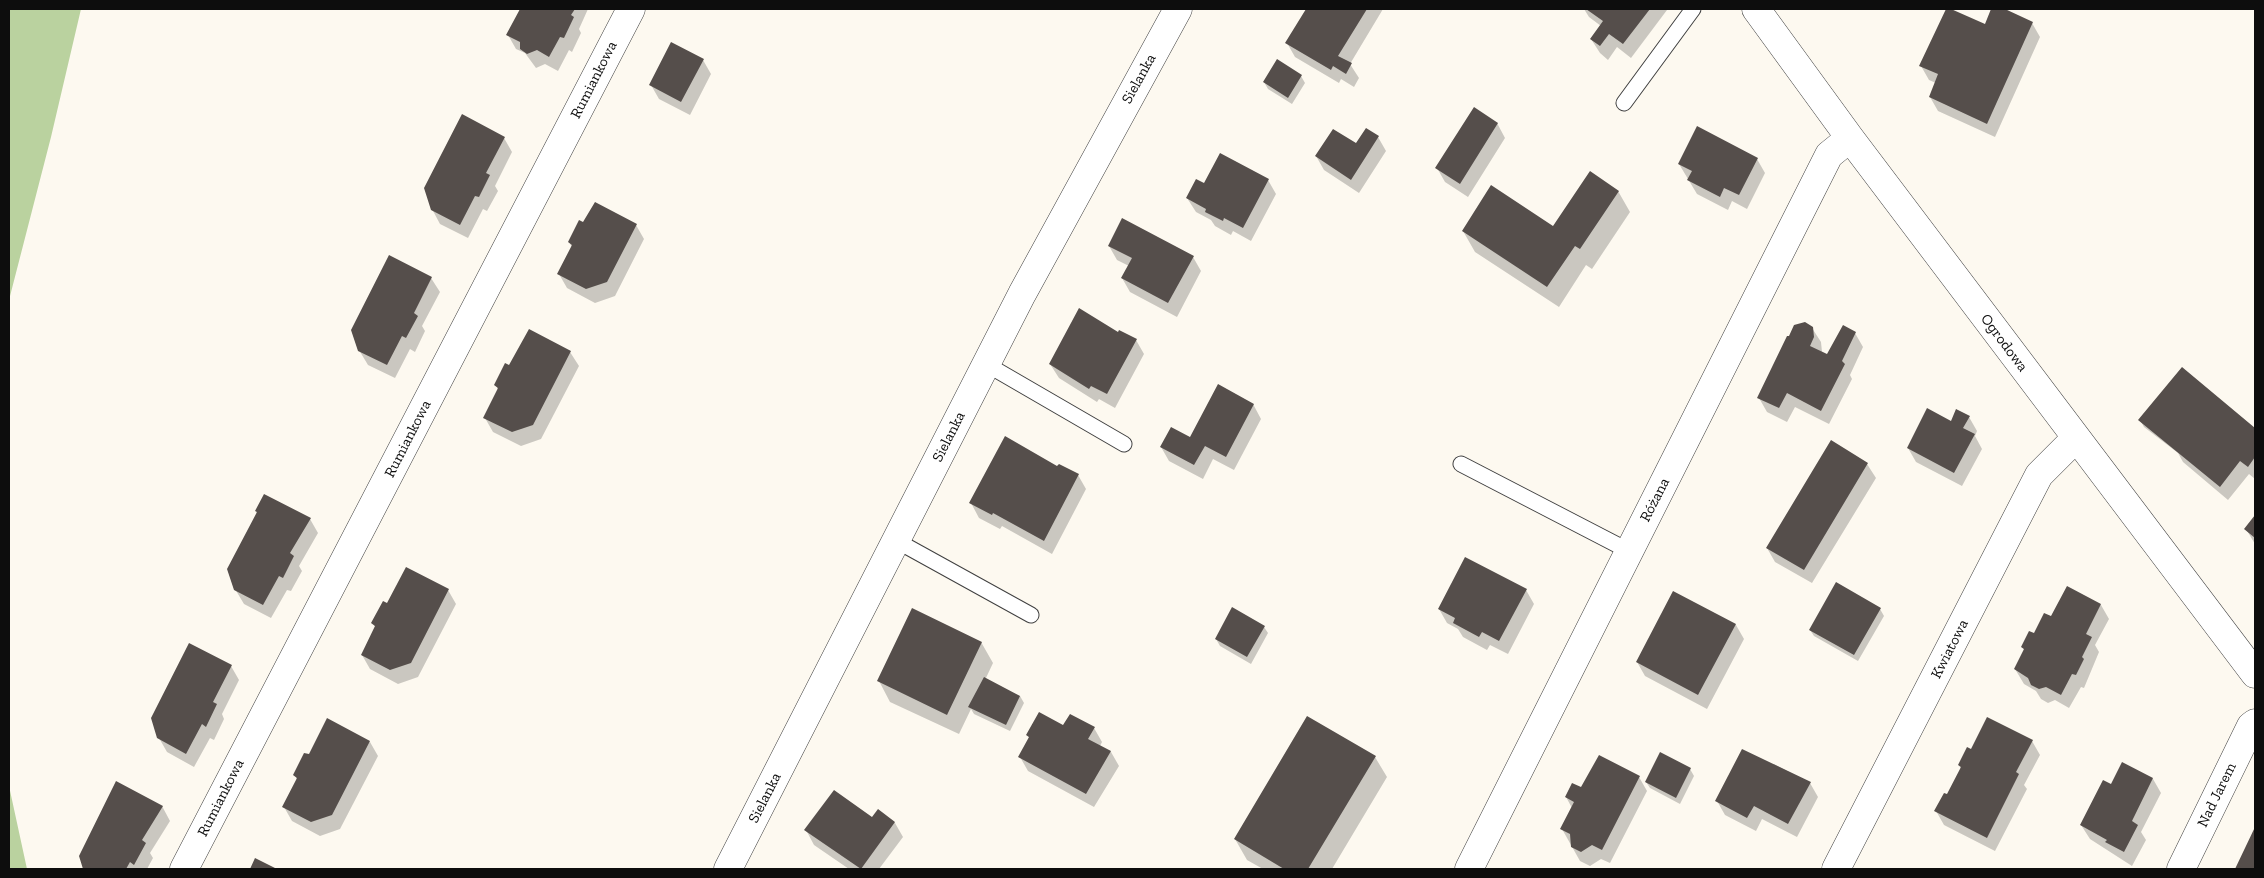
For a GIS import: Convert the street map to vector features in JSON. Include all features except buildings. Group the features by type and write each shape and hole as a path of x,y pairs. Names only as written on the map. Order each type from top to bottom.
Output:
{"street":[{"name":"Rumiankowa","path":"184,869 631,9"},
{"name":"Sielanka","path":"728,869 1022,294 1178,9"},
{"name":"Ogrodowa","path":"1756,9 1850,138 2255,674"},
{"name":"Różana","path":"1469,869 1829,155 1850,138"},
{"name":"Kwiatowa","path":"1836,869 2039,475 2076,438"},
{"name":"Nad Jarem","path":"2181,869 2251,726 2255,723"}],"lane":[{"path":"1624,103 1693,9"},
{"path":"986,364 1124,444"},
{"path":"1462,464 1629,551"},
{"path":"897,540 1031,615"}],"green space":[{"path":"9,9 81,9 51,137 9,300"},
{"path":"9,786 27,869 9,869"}]}
